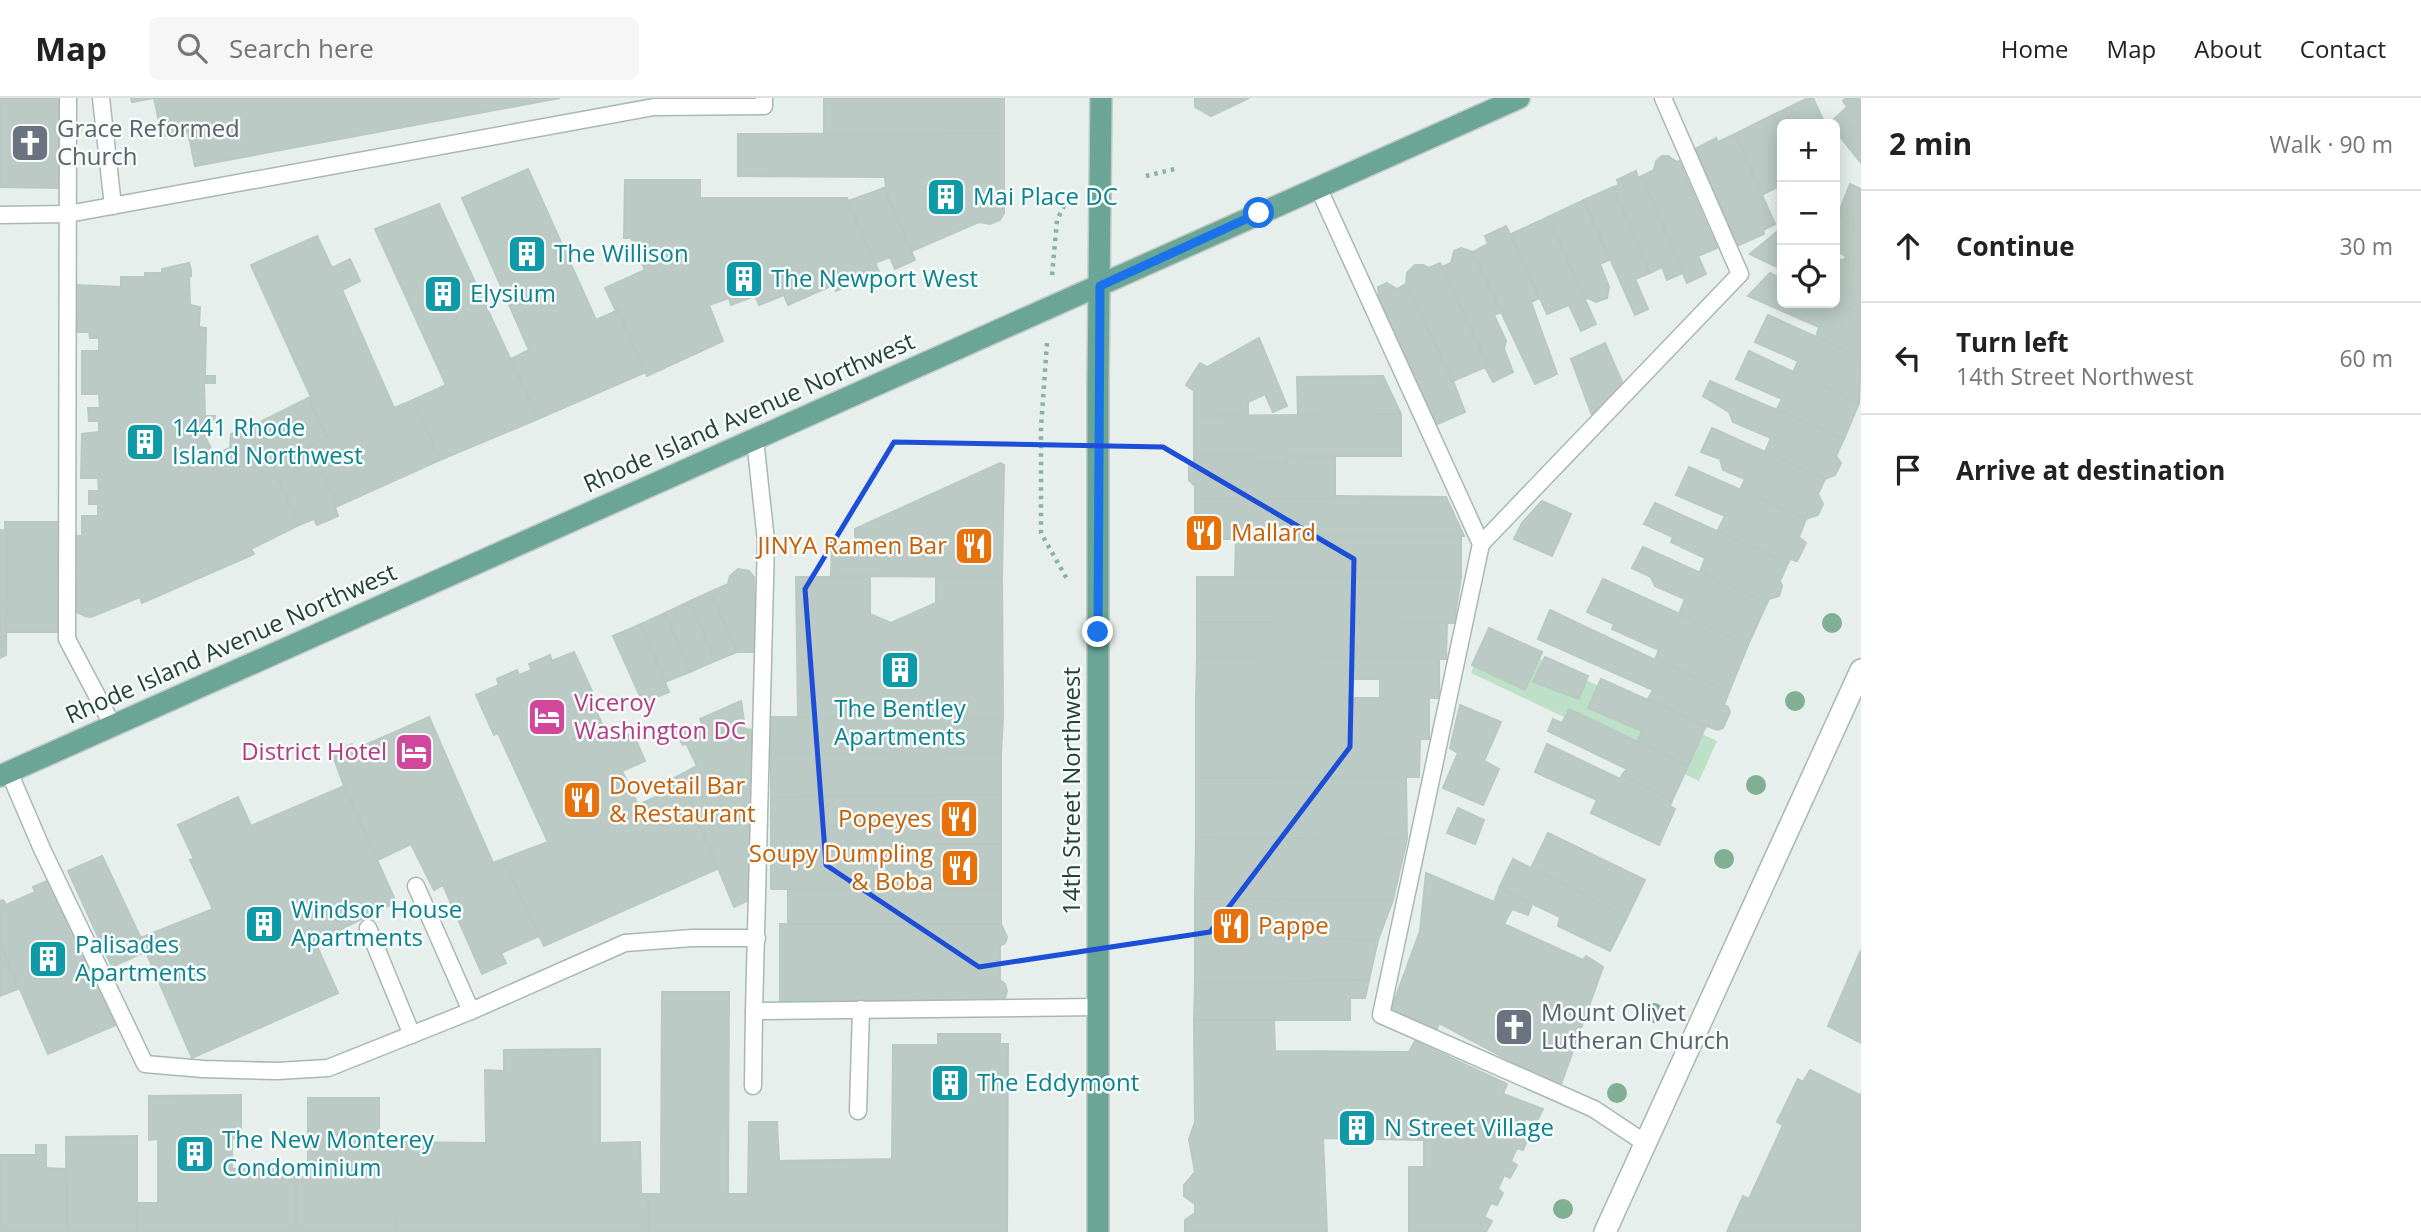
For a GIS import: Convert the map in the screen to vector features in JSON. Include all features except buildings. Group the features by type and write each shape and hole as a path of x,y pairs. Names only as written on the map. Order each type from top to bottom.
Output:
{"main road":[{"name":"14th Street Northwest","path":"1098,1232 1101,98"},
{"name":"Rhode Island Avenue Northwest","path":"5,774 1519,98"}],"street":[{"path":"1605,1232 1861,670"}],"lane":[{"path":"68,98 67,639 113,726"},
{"path":"101,98 113,206"},
{"path":"0,215 68,215 654,107 764,106 764,98"},
{"path":"1645,1143 1594,1109 1381,1015 1481,544 1740,274 1663,98"},
{"path":"1318,187 1481,544"},
{"path":"753,1086 766,541 755,439"},
{"path":"5,774 145,1064 215,1070 328,1068 471,1011 625,943 692,938 757,939"},
{"path":"416,886 471,1011"},
{"path":"368,928 412,1035"},
{"path":"754,1011 1099,1007"},
{"path":"858,1111 861,1009"}],"path":[{"path":"1146,176 1179,168"},
{"path":"1072,588 1041,533 1041,427 1057,220 1073,187"}],"highlighted area":[{"path":"894,442 1163,447 1354,559 1350,747 1210,932 979,967 826,865 805,589"}],"green space":[{"path":"1487,634 1717,741 1699,781 1471,673"}],"place":[{"name":"Grace Reformed Church","path":"30,143"},
{"name":"Mai Place DC","path":"946,197"},
{"name":"The Willison","path":"527,254"},
{"name":"The Newport West","path":"744,279"},
{"name":"Elysium","path":"443,294"},
{"name":"1441 Rhode Island Northwest","path":"145,442"},
{"name":"Mallard","path":"1204,533"},
{"name":"JINYA Ramen Bar","path":"974,546"},
{"name":"The Bentley Apartments","path":"900,670"},
{"name":"Viceroy Washington DC","path":"547,717"},
{"name":"District Hotel","path":"414,752"},
{"name":"Dovetail Bar & Restaurant","path":"582,800"},
{"name":"Popeyes","path":"959,819"},
{"name":"Soupy Dumpling & Boba","path":"960,868"},
{"name":"Windsor House Apartments","path":"264,924"},
{"name":"Pappe","path":"1231,926"},
{"name":"Palisades Apartments","path":"48,959"},
{"name":"Mount Olivet Lutheran Church","path":"1514,1027"},
{"name":"The Eddymont","path":"950,1083"},
{"name":"N Street Village","path":"1357,1128"},
{"name":"The New Monterey Condominium","path":"195,1154"}],"route":[{"path":"1098,632 1100,286 1259,213"}]}
